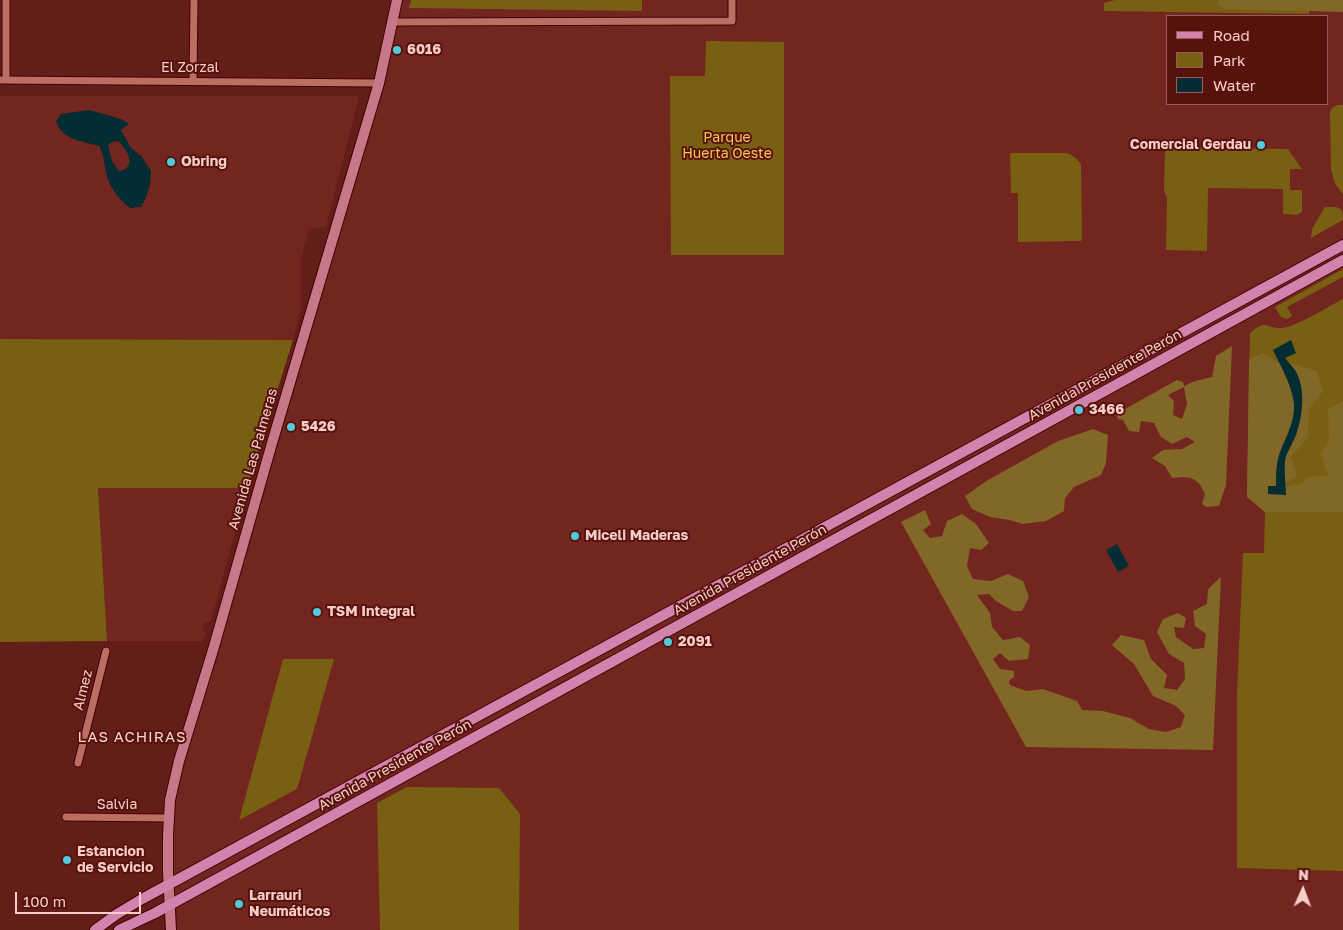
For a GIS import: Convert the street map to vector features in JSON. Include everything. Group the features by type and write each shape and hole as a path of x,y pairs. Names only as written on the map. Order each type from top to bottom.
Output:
{"main road":[{"name":"Avenida Las Palmeras","path":"171,930 168,835 170,800 179,761 380,83 396,0"},
{"name":"Avenida Presidente Perón","path":"95,930 117,914 169,885 1343,245"},
{"name":"Avenida Presidente Perón","path":"119,930 155,913 1343,260"}],"street":[{"path":"3,80 6,0"},
{"path":"193,81 194,0"},
{"path":"392,22 732,21 732,0"},
{"name":"El Zorzal","path":"3,80 380,83"},
{"name":"Almez","path":"78,763 106,651"},
{"name":"Salvia","path":"66,817 169,818"}],"shaded area":[{"path":"397,0 1343,0 1343,930 171,930 170,800 329,254"},
{"path":"1218,0 1343,0 1343,12 1227,9 1218,6"},
{"name":"Obring","path":"0,96 359,96 326,227 309,229 301,259 301,309 293,340 0,339"},
{"path":"1232,346 1226,485 1219,506 1206,507 1202,504 1205,494 1196,480 1188,477 1172,478 1165,466 1152,458 1163,450 1182,449 1195,442 1187,437 1172,444 1161,437 1154,423 1141,421 1139,432 1129,431 1123,420 1118,419 1116,414 1177,380 1183,382 1184,386 1212,377 1216,356","holes":["1184,387 1187,404 1182,419 1173,415 1174,401 1168,395"]},
{"path":"1263,353 1276,362 1295,364 1317,371 1323,391 1309,409 1308,437 1291,457 1297,475 1283,486 1300,484 1309,477 1328,475 1320,453 1329,442 1328,409 1343,401 1343,512 1265,512 1247,497 1249,360"},
{"path":"1093,429 1108,435 1106,463 1101,475 1074,487 1065,498 1064,511 1046,521 1023,524 990,517 972,509 965,496 988,480 1058,441"},
{"path":"98,487 247,488 211,621 203,624 202,628 206,633 203,641 107,641"},
{"path":"925,510 931,524 923,530 930,538 942,536 947,521 962,514 976,524 989,543 981,550 970,548 967,566 973,579 991,581 1008,574 1023,581 1029,597 1022,611 1013,611 996,601 989,594 977,595 990,613 992,627 1003,640 1020,637 1030,645 1028,659 1009,661 1000,653 993,659 1000,669 1014,671 1014,677 1009,681 1010,685 1026,691 1043,689 1077,701 1082,710 1103,711 1130,718 1149,729 1166,732 1181,727 1185,715 1176,706 1153,696 1134,664 1112,645 1121,635 1144,640 1151,659 1167,675 1164,688 1177,690 1185,679 1184,663 1169,654 1157,632 1163,619 1178,613 1186,618 1184,628 1174,627 1176,637 1193,649 1204,648 1206,634 1195,626 1193,611 1207,604 1208,589 1221,577 1213,750 1026,747 901,522"}],"green space":[{"path":"411,0 642,0 642,11 409,8"},
{"path":"1115,0 1309,0 1309,14 1104,11 1104,3"},
{"name":"Parque Huerta Oeste","path":"706,41 784,42 784,255 671,255 670,76 705,76"},
{"path":"1343,105 1343,194 1335,184 1331,170 1330,113 1332,108"},
{"path":"1169,147 1288,149 1302,169 1290,169 1290,190 1302,190 1302,212 1297,215 1283,214 1283,189 1208,188 1207,251 1166,250 1167,197 1164,191 1165,152"},
{"path":"1010,153 1066,153 1075,157 1081,164 1081,241 1018,242 1018,193 1011,193"},
{"path":"1325,207 1341,209 1343,220 1311,238 1312,229"},
{"path":"1343,269 1343,277 1287,307 1292,316 1287,319 1281,317 1275,307"},
{"path":"1343,299 1343,871 1237,868 1237,694 1243,553 1264,553 1265,512 1247,497 1250,333 1263,325 1277,328 1288,327"},
{"path":"0,339 293,340 247,488 98,488 107,641 0,642"},
{"path":"283,659 334,659 297,789 239,820"},
{"path":"407,787 499,788 520,814 519,930 380,930 377,803"}],"water":[{"path":"89,110 121,119 129,124 121,130 131,148 142,157 151,171 150,185 141,207 130,208 118,197 106,173 99,146 73,139 63,132 56,121 61,114","holes":["118,141 127,153 129,162 125,169 119,171 112,161 108,145"]},
{"path":"1291,340 1296,353 1285,358 1295,370 1301,385 1302,411 1296,435 1285,460 1286,495 1268,494 1268,486 1276,486 1278,460 1290,429 1294,410 1291,390 1273,350"},
{"path":"1117,544 1129,566 1118,572 1106,550"}],"place":[{"name":"6016","path":"397,50"},
{"name":"Comercial Gerdau","path":"1261,145"},
{"name":"Obring","path":"171,162"},
{"name":"3466","path":"1079,410"},
{"name":"5426","path":"291,427"},
{"name":"Miceli Maderas","path":"575,536"},
{"name":"TSM Integral","path":"317,612"},
{"name":"2091","path":"668,642"},
{"name":"Estancion de Servicio","path":"67,860"},
{"name":"Larrauri Neumáticos","path":"239,904"}],"district":[{"name":"LAS ACHIRAS","path":"132,737"}]}
